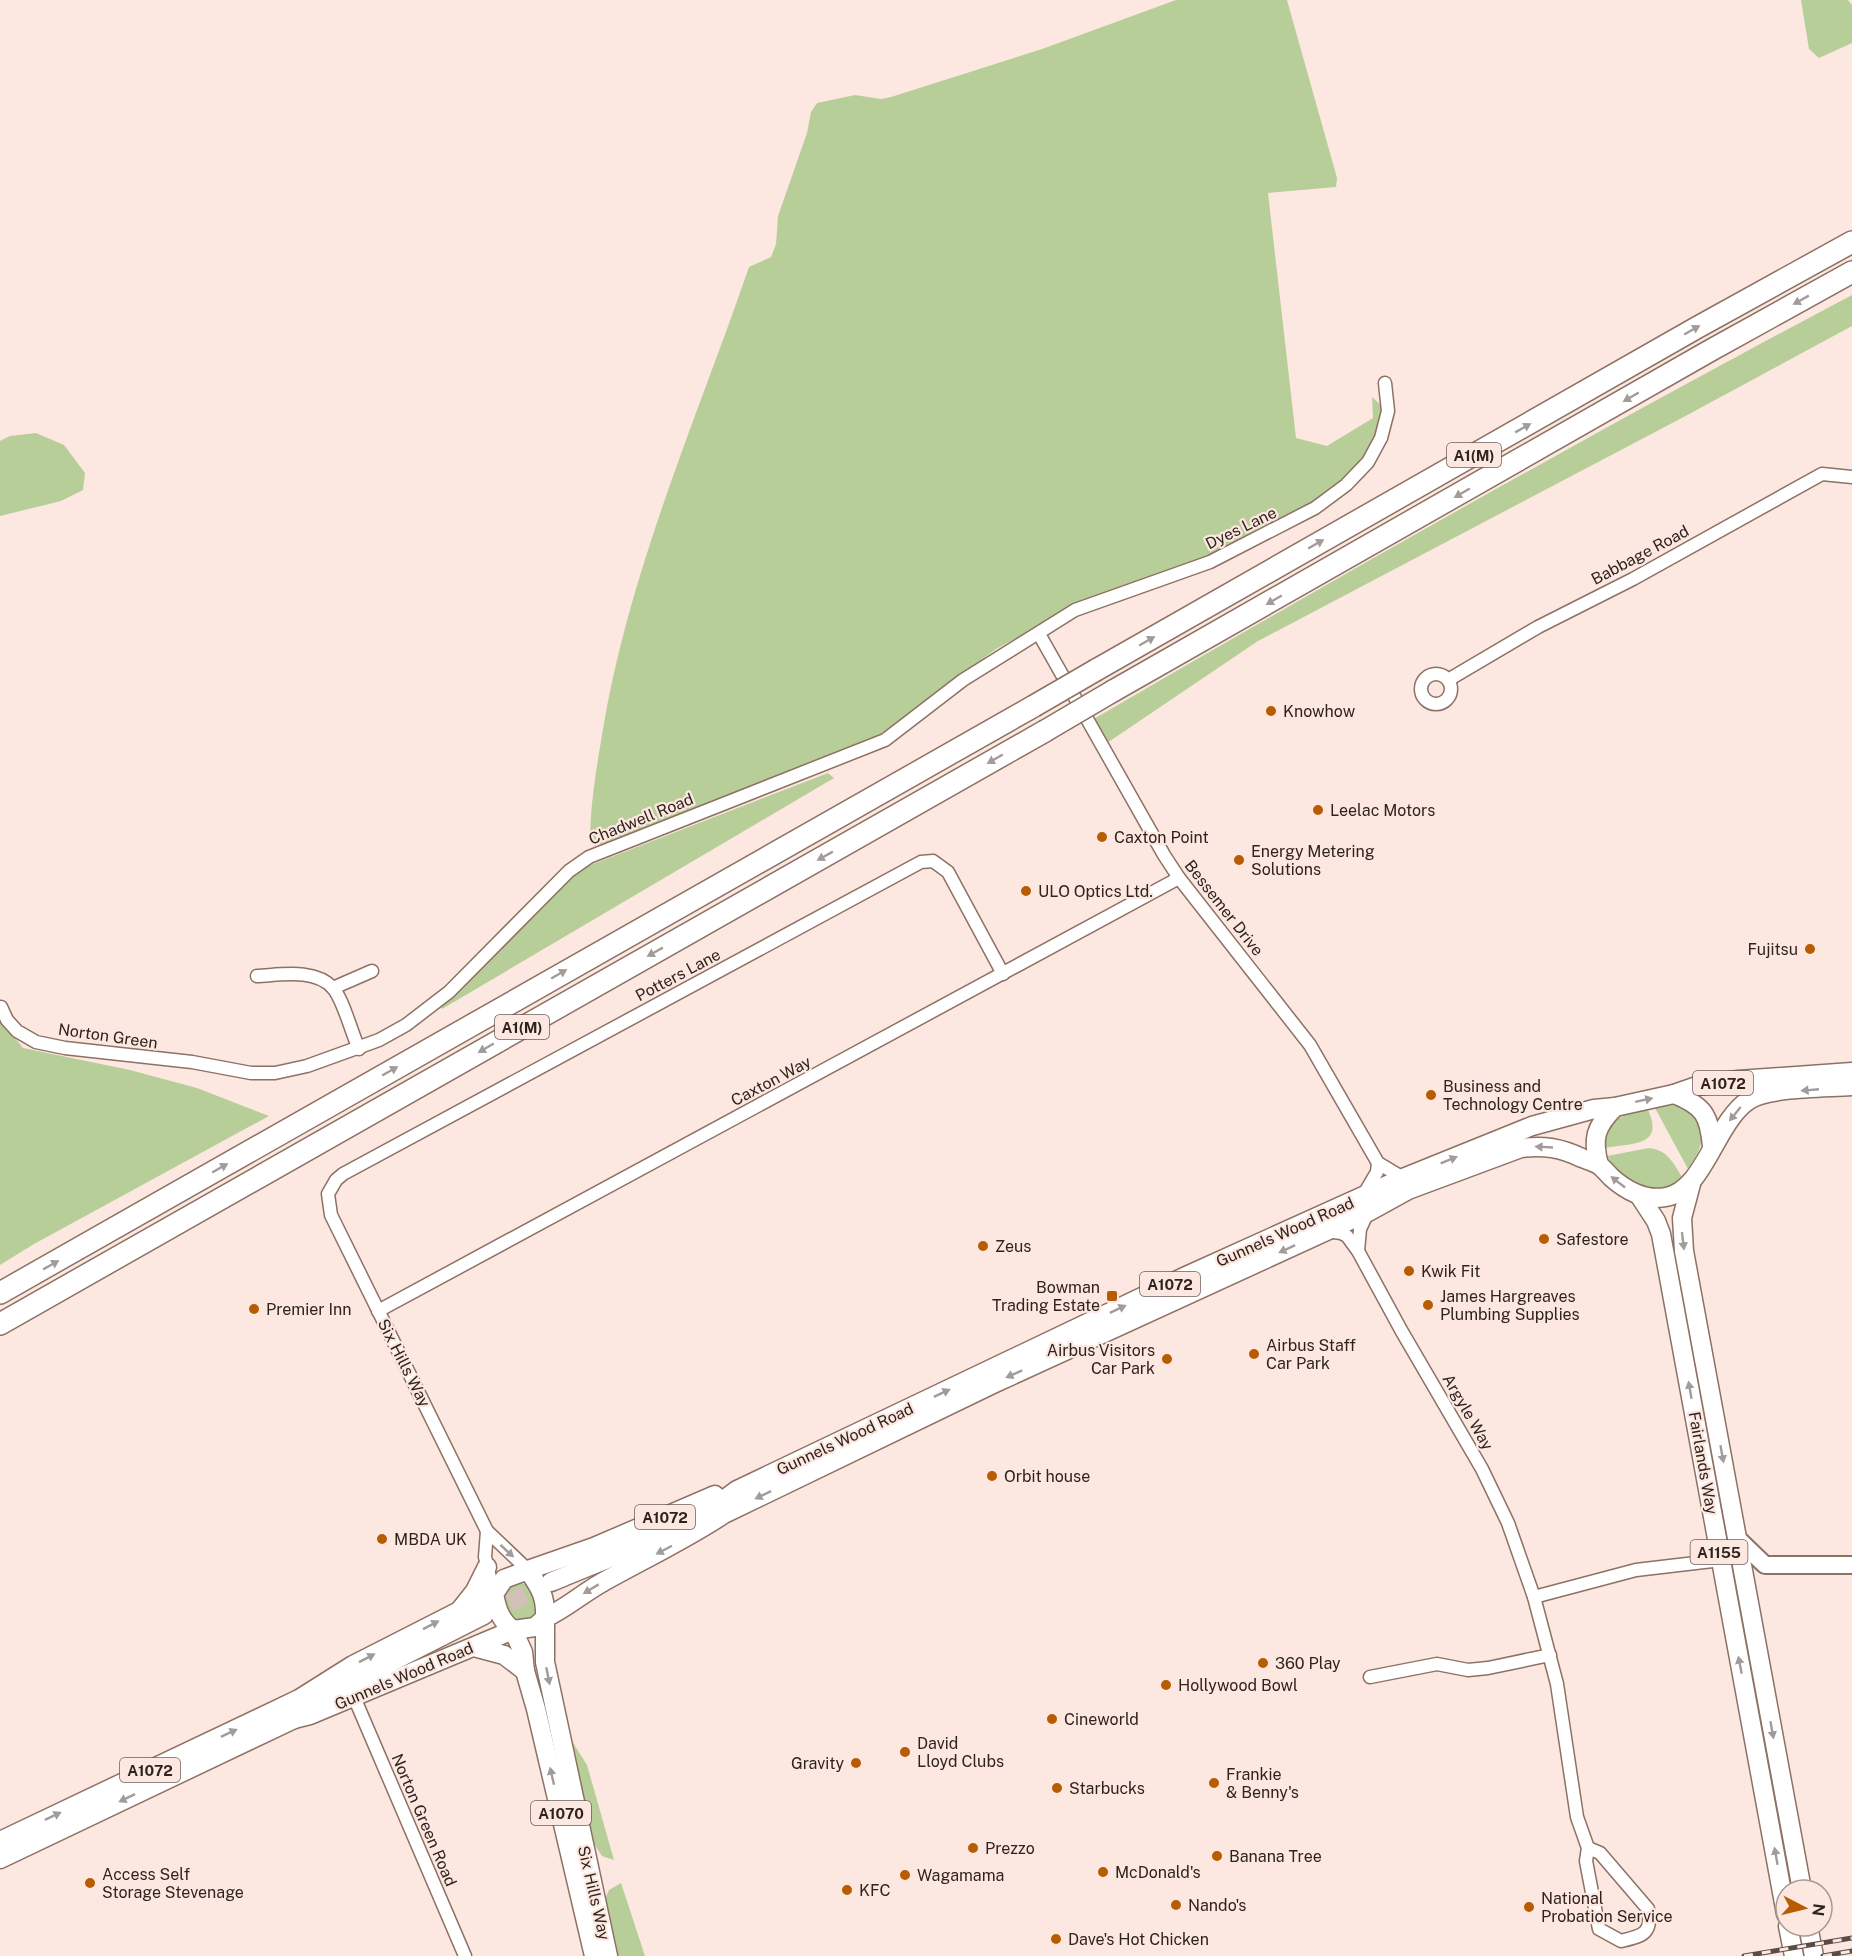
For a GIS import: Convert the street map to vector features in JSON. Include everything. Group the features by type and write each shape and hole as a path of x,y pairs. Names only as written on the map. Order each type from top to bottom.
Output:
{"highway":[{"name":"A1(M)","path":"0,1293 1698,327 1852,242"},
{"name":"A1(M)","path":"0,1324 1852,272"}],"main road":[{"name":"Gunnels Wood Road","path":"294,1719 310,1715 513,1630 535,1627 575,1599 690,1537 724,1514 993,1384 1326,1231 1403,1179 1532,1126 1594,1108 1615,1107 1674,1094 1697,1086 1738,1080 1852,1072"},
{"name":"A1072","path":"1690,1184 1732,1115 1750,1099 1767,1093 1852,1086"},
{"name":"A1072","path":"1674,1094 1699,1106 1705,1114 1710,1125 1712,1146"},
{"path":"1599,1165 1594,1148 1596,1133 1603,1120 1615,1107"},
{"name":"Gunnels Wood Road","path":"551,1582 689,1522 737,1490 1186,1276 1365,1204 1521,1148 1553,1147 1568,1151 1599,1165 1615,1181 1639,1196"},
{"path":"1639,1196 1666,1197 1676,1194 1690,1184"},
{"name":"Fairlands Way","path":"1690,1184 1682,1218 1684,1251 1800,1878"},
{"name":"Fairlands Way","path":"1639,1196 1656,1221 1661,1234 1779,1878"},
{"name":"Gunnels Wood Road","path":"0,1841 299,1699 353,1665 459,1611 480,1603 494,1594 504,1579 594,1547 718,1494 737,1490"},
{"name":"Gunnels Wood Road","path":"689,1522 724,1514"},
{"path":"459,1611 475,1591 487,1567"},
{"path":"528,1570 543,1593 546,1606 545,1618"},
{"path":"494,1594 504,1623 513,1630"},
{"name":"Gunnels Wood Road","path":"0,1859 294,1719 330,1693 484,1616"},
{"name":"Six Hills Way","path":"545,1618 545,1662 608,1956"},
{"name":"Six Hills Way","path":"513,1630 523,1652 525,1671 594,1956"},
{"path":"472,1647 504,1655 525,1671"},
{"name":"Gunnels Wood Road","path":"299,1699 330,1693"},
{"path":"1790,1938 1794,1956"},
{"path":"1810,1938 1814,1956"}],"street":[{"name":"Dyes Lane","path":"1039,634 1075,610 1210,562 1315,508 1346,485 1368,462 1381,438 1388,411 1385,383"},
{"name":"Babbage Road","path":"1448,680 1538,627 1633,579 1822,474 1852,477"},
{"name":"Bessemer Drive","path":"1039,634 1179,878 1310,1046 1378,1163 1403,1179"},
{"name":"Chadwell Road","path":"213,1066 252,1073 275,1073 307,1066 379,1040 406,1025 449,992 569,871 589,857 885,740 963,680 1039,634"},
{"name":"Potters Lane","path":"328,1194 336,1180 343,1174 921,862 933,861 948,872 1004,974"},
{"name":"Caxton Way","path":"378,1311 1179,878"},
{"path":"333,988 372,971"},
{"path":"256,976 307,975 322,980 333,988 358,1048"},
{"name":"Norton Green","path":"1,1007 7,1020 17,1031 36,1042 129,1057 213,1066"},
{"path":"1358,1251 1365,1204 1378,1163"},
{"name":"Six Hills Way","path":"328,1194 330,1215 487,1531 528,1570"},
{"name":"Argyle Way","path":"1326,1231 1347,1236 1358,1251 1482,1469 1508,1523 1534,1597 1557,1684 1577,1817 1588,1848 1586,1861 1599,1929 1621,1941 1640,1936 1649,1928 1648,1909 1600,1853 1588,1848"},
{"name":"Six Hills Way","path":"487,1531 485,1557 494,1594"},
{"path":"1737,1538 1764,1565 1852,1565"},
{"path":"1534,1597 1636,1570 1721,1560"},
{"path":"1746,1590 1764,1565"},
{"path":"1370,1677 1437,1664 1468,1670 1488,1668 1550,1655"},
{"name":"Norton Green Road","path":"354,1697 465,1956"}],"green space":[{"path":"1176,0 1287,0 1337,178 1336,187 1268,193 1296,438 1327,446 1373,418 1372,397 1381,405 1383,416 1378,438 1363,463 1337,488 1269,532 1056,617 996,649 882,733 849,751 636,835 594,846 590,843 596,775 614,675 628,615 665,498 749,267 771,257 776,244 778,216 807,133 811,112 817,103 855,95 881,99 891,97 1042,49"},
{"path":"1801,0 1848,0 1852,5 1852,43 1819,58 1809,49"},
{"path":"1852,295 1852,326 1258,641 1107,743 1092,720 1470,504"},
{"path":"36,433 64,445 85,473 83,490 61,501 0,516 0,441 10,436"},
{"path":"828,773 834,778 442,1009 439,1004 577,873 588,866"},
{"path":"0,1019 23,1048 130,1070 197,1088 269,1116 34,1244 0,1265"},
{"path":"1673,1105 1691,1113 1701,1129 1700,1146 1688,1169 1655,1108"},
{"path":"1648,1110 1652,1122 1649,1137 1635,1144 1605,1148 1608,1130 1617,1119"},
{"path":"1649,1148 1665,1154 1682,1177 1664,1190 1646,1188 1631,1181 1607,1156"},
{"path":"522,1583 532,1587 538,1612 527,1620 519,1621 506,1616 503,1594 511,1585"},
{"path":"565,1730 587,1765 614,1860 602,1856 594,1844"},
{"path":"621,1883 645,1956 614,1956 604,1901 609,1890"}],"tunnel":[{"path":"485,1615 551,1582"}],"railway":[{"path":"1744,1956 1852,1938"},
{"path":"1823,1956 1852,1951"}],"place":[{"name":"Knowhow","path":"1271,711"},
{"name":"Leelac Motors","path":"1318,810"},
{"name":"Caxton Point","path":"1102,837"},
{"name":"Energy Metering Solutions","path":"1239,860"},
{"name":"ULO Optics Ltd.","path":"1026,891"},
{"name":"Fujitsu","path":"1810,949"},
{"name":"Business and Technology Centre","path":"1431,1095"},
{"name":"Safestore","path":"1544,1239"},
{"name":"Zeus","path":"983,1246"},
{"name":"Kwik Fit","path":"1409,1271"},
{"name":"Bowman Trading Estate","path":"1112,1296"},
{"name":"James Hargreaves Plumbing Supplies","path":"1428,1305"},
{"name":"Premier Inn","path":"254,1309"},
{"name":"Airbus Staff Car Park","path":"1254,1354"},
{"name":"Airbus Visitors Car Park","path":"1167,1359"},
{"name":"Orbit house","path":"992,1476"},
{"name":"MBDA UK","path":"382,1539"},
{"name":"360 Play","path":"1263,1663"},
{"name":"Hollywood Bowl","path":"1166,1685"},
{"name":"Cineworld","path":"1052,1719"},
{"name":"David Lloyd Clubs","path":"905,1752"},
{"name":"Gravity","path":"856,1763"},
{"name":"Frankie & Benny's","path":"1214,1783"},
{"name":"Starbucks","path":"1057,1788"},
{"name":"Prezzo","path":"973,1848"},
{"name":"Banana Tree","path":"1217,1856"},
{"name":"McDonald's","path":"1103,1872"},
{"name":"Wagamama","path":"905,1875"},
{"name":"Access Self Storage Stevenage","path":"90,1883"},
{"name":"KFC","path":"847,1890"},
{"name":"Nando's","path":"1176,1905"},
{"name":"National Probation Service","path":"1529,1907"},
{"name":"Dave's Hot Chicken","path":"1056,1939"}]}
